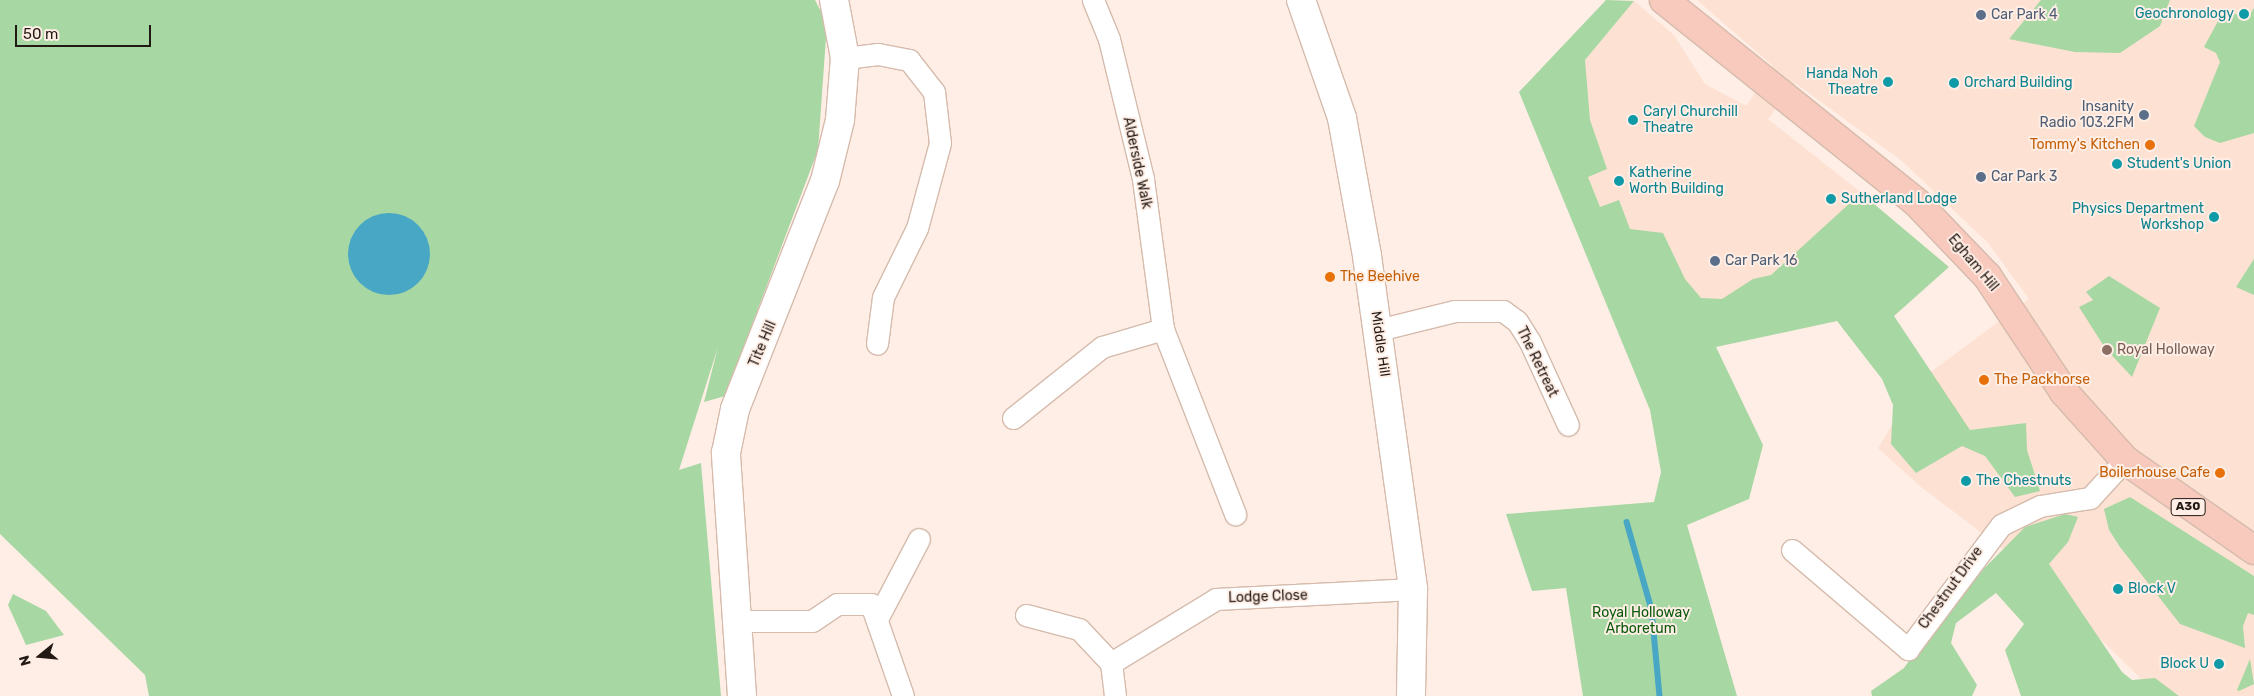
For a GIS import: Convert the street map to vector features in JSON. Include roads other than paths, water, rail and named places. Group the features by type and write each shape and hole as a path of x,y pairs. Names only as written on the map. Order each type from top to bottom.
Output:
{"main road":[{"name":"Egham Hill","path":"1664,0 1916,202 1960,245 2077,410 2125,460 2254,550"}],"street":[{"name":"Tite Hill","path":"742,696 726,453 735,409 825,181 845,88 845,58 834,0"},
{"name":"Alderside Walk","path":"1093,0 1109,39 1143,179 1163,329 1235,514"},
{"name":"Middle Hill","path":"1301,0 1328,70 1351,155 1378,330 1413,590 1411,696"},
{"path":"845,58 878,54 909,60 934,92 940,143 917,228 884,297 877,344"},
{"name":"The Retreat","path":"1378,330 1455,311 1503,311 1517,320 1530,342 1568,425"},
{"path":"1012,418 1102,347 1163,329"},
{"name":"Chestnut Drive","path":"1792,550 1908,649 2001,525 2040,506 2090,498 2125,460"},
{"path":"878,617 919,538"},
{"name":"Lodge Close","path":"1111,663 1216,599 1413,590"},
{"path":"736,621 812,621 847,602 871,604 878,617 903,696"},
{"path":"1026,615 1079,629 1111,663 1116,696"}],"water":[{"path":"389,213 405,216 418,225 427,238 430,254 427,270 418,283 405,292 389,295 373,292 360,283 351,270 348,254 351,238 360,225 373,216"}],"waterway":[{"path":"1627,522 1652,610 1660,696"}],"place":[{"name":"Geochronology","path":"2244,14"},
{"name":"Car Park 4","path":"1981,15"},
{"name":"Handa Noh Theatre","path":"1888,82"},
{"name":"Orchard Building","path":"1954,83"},
{"name":"Insanity Radio 103.2FM","path":"2144,115"},
{"name":"Caryl Churchill Theatre","path":"1633,120"},
{"name":"Tommy's Kitchen","path":"2150,145"},
{"name":"Student's Union","path":"2117,164"},
{"name":"Car Park 3","path":"1981,177"},
{"name":"Katherine Worth Building","path":"1619,181"},
{"name":"Sutherland Lodge","path":"1831,199"},
{"name":"Physics Department Workshop","path":"2214,217"},
{"name":"Car Park 16","path":"1715,261"},
{"name":"The Beehive","path":"1330,277"},
{"name":"Royal Holloway","path":"2107,350"},
{"name":"The Packhorse","path":"1984,380"},
{"name":"Boilerhouse Cafe","path":"2220,473"},
{"name":"The Chestnuts","path":"1966,481"},
{"name":"Block V","path":"2118,589"},
{"name":"Block U","path":"2219,664"}],"park label":[{"name":"Royal Holloway Arboretum","path":"1641,622"}]}
